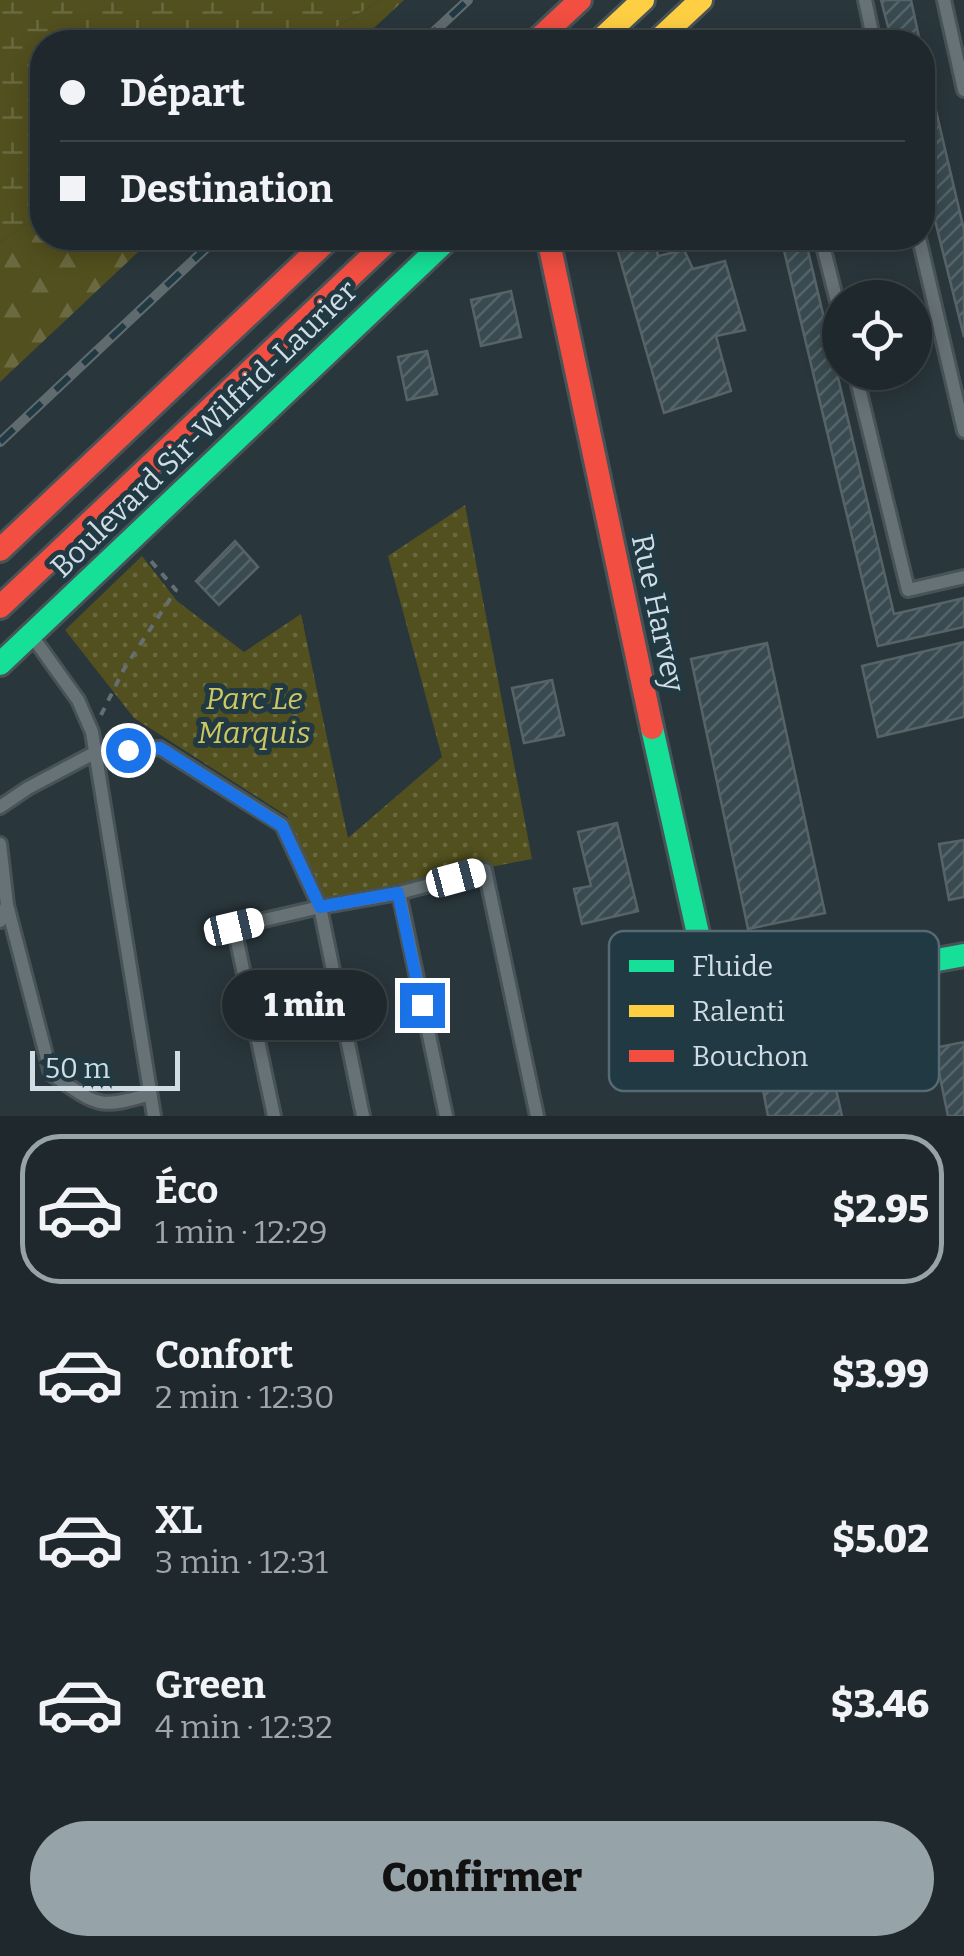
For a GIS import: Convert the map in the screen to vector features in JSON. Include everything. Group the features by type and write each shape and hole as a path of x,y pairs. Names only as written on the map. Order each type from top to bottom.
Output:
{"main road":[{"path":"548,30 580,0"},
{"path":"611,30 643,0"},
{"path":"669,30 701,0"},
{"name":"Boulevard Sir-Wilfrid-Laurier","path":"0,550 317,250"},
{"name":"Boulevard Sir-Wilfrid-Laurier","path":"0,607 378,250"},
{"name":"Boulevard Sir-Wilfrid-Laurier","path":"0,664 436,250"},
{"name":"Rue Harvey","path":"551,250 698,931"},
{"name":"Rue Harvey","path":"939,959 964,955"}],"lane":[{"path":"865,0 871,30"},
{"path":"944,0 964,90"},
{"path":"825,250 832,280"},
{"path":"921,250 964,431"},
{"path":"859,390 908,590 964,577"},
{"path":"31,635 78,700 92,732 154,1116"},
{"path":"0,807 96,752 160,748 282,826 320,907 364,1116"},
{"path":"0,844 7,905 50,1074 97,1104 121,1103 150,1094"},
{"path":"274,1116 234,927 398,893 485,870 537,1116"},
{"path":"398,893 446,1116"},
{"path":"0,921 7,905"}],"path":[{"path":"92,732 124,668 176,590 142,550"}],"green space":[{"path":"0,0 381,0 332,30 30,30 30,222 0,242"},
{"path":"381,0 404,0 372,30 332,30"},
{"path":"30,222 30,250 140,250 0,382 0,242"},
{"name":"Parc Le Marquis","path":"465,505 532,859 325,898 287,816 134,718 65,630 142,556 177,601 244,652 301,614 348,838 442,757 388,556"}],"building":[{"path":"881,0 911,0 917,30 889,30"},
{"path":"935,106 964,230 964,337 935,220"},
{"path":"617,250 657,250 658,256 684,250 693,269 725,261 745,330 716,336 731,391 664,413"},
{"path":"784,250 808,250 822,310 822,390 841,390 894,614 964,598 964,627 878,646"},
{"path":"511,291 521,337 481,346 471,300"},
{"path":"427,351 437,394 407,400 398,357"},
{"path":"235,541 258,567 219,605 196,581"},
{"path":"964,642 964,717 878,737 862,666"},
{"path":"767,643 825,913 748,929 691,659"},
{"path":"552,680 564,735 524,743 512,688"},
{"path":"617,823 638,911 582,924 574,889 591,886 578,832"},
{"path":"964,840 964,897 949,900 939,844"},
{"path":"964,1042 964,1116 948,1116 939,1072 939,1047"},
{"path":"763,1091 836,1091 842,1116 768,1116"}],"railway":[{"path":"436,30 468,0"},
{"path":"0,442 204,250"}],"traffic: fast":[{"path":"0,664 436,250"},
{"path":"652,728 697,931"},
{"path":"939,960 964,955"}],"traffic: slow":[{"path":"611,30 643,0"},
{"path":"669,30 701,0"}],"traffic: jam":[{"path":"548,30 580,0"},
{"path":"0,550 317,250"},
{"path":"0,607 378,250"},
{"path":"551,250 652,728"}],"route":[{"path":"128,750 160,748 282,826 320,907 398,893 422,1005"}]}
